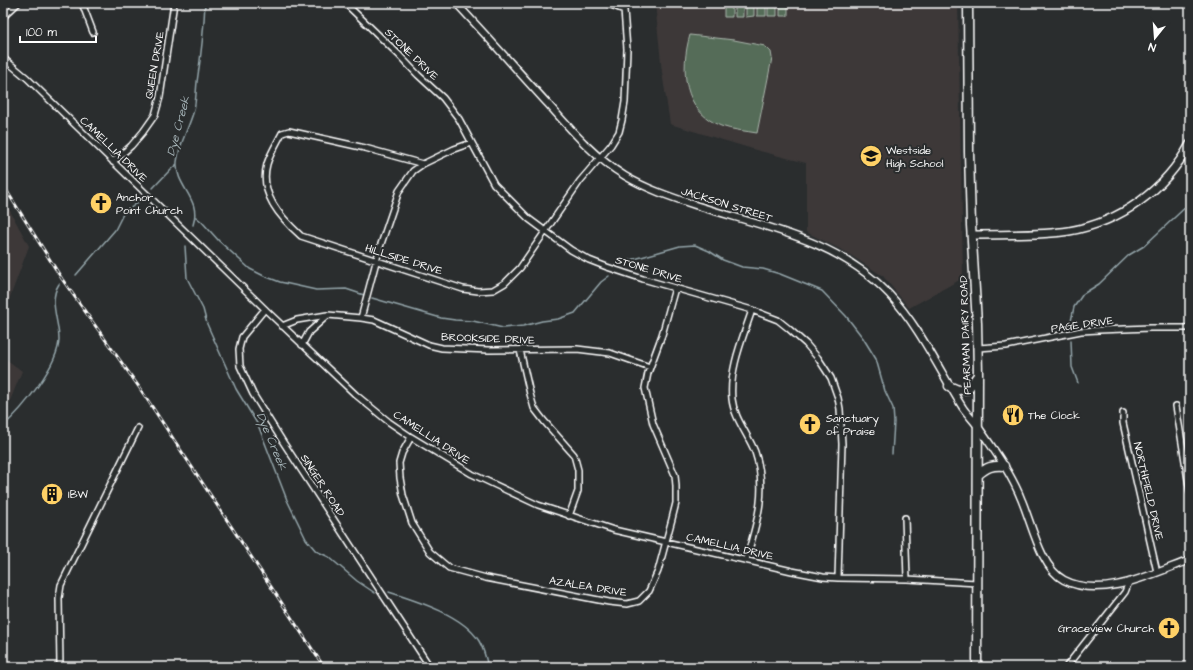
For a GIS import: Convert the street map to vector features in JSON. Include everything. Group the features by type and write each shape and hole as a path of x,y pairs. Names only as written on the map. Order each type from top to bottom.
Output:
{"highway":[{"name":"PEARMAN DAIRY ROAD","path":"968,3 969,152 978,348 977,667"},
{"path":"949,386 958,390 968,389 978,374"},
{"path":"978,475 994,465 1004,466"}],"main road":[{"path":"972,235 1055,233 1083,228 1109,219 1134,206 1158,186 1168,176 1190,144"}],"street":[{"path":"3,17 18,3"},
{"path":"82,3 93,32"},
{"name":"QUEEN DRIVE","path":"113,162 131,146 155,114 160,97 174,3"},
{"name":"STONE DRIVE","path":"345,3 443,98 459,119 494,184 528,219 571,250 589,260 675,288 752,310 778,320 806,344 831,378 840,409 842,444 838,578"},
{"name":"JACKSON STREET","path":"456,3 569,128 600,158 624,176 652,190 801,237 823,246 851,262 875,280 890,294 904,311 923,340 964,410 1011,477 1022,500 1044,558 1054,573 1064,580 1082,585 1105,586 1129,582 1190,560"},
{"path":"606,3 624,10"},
{"name":"HILLSIDE DRIVE","path":"423,164 289,130 282,133 267,164 265,180 268,196 290,226 301,236 463,289 478,291 493,290 505,284 520,268 580,181 611,145 619,132 625,102 627,49 623,3"},
{"name":"CAMELLIA DRIVE","path":"3,58 27,78 282,326 356,395 389,422 411,437 472,474 532,502 569,516 614,530 746,560 816,575 838,578 907,579 977,583"},
{"path":"361,318 380,247 399,191 413,171 423,164 454,149 471,143"},
{"name":"AZALEA DRIVE","path":"411,437 402,453 399,463 403,495 412,523 430,552 449,568 504,582 627,604 639,601 649,591 658,570 667,542 676,503 676,486 673,468 653,424 647,403 645,388 650,367 662,335 675,288"},
{"name":"SINGER ROAD","path":"265,309 242,337 239,349 240,366 253,394 430,667"},
{"path":"746,560 760,506 761,485 755,452 732,400 732,386 734,368 752,310"},
{"path":"302,345 309,332 328,315"},
{"name":"BROOKSIDE DRIVE","path":"282,326 297,320 328,315 361,318 374,320 429,345 442,348 520,350 577,349 610,354 650,367"},
{"name":"PAGE DRIVE","path":"978,348 1006,346 1081,331 1190,328"},
{"path":"520,350 534,408 574,455 577,463 578,491 569,516"},
{"path":"1176,406 1190,492"},
{"name":"NORTHFIELD DRIVE","path":"1123,413 1123,423 1157,572"},
{"path":"60,667 59,598 61,585 138,428"},
{"path":"905,518 907,579"},
{"path":"1066,667 1125,592 1129,582"}],"shaded area":[{"name":"Westside High School","path":"655,3 958,3 963,278 909,308 883,276 844,251 806,232 806,163 756,150 670,124 662,72"},
{"path":"3,198 29,246 3,316"},
{"path":"3,357 22,371 3,418"}],"green space":[{"path":"724,3 732,3 732,17 724,17"},
{"path":"735,3 743,3 743,17 735,17"},
{"path":"746,3 754,3 754,16 746,17"},
{"path":"757,3 766,3 766,16 757,16"},
{"path":"768,3 777,3 777,16 768,16"},
{"path":"780,3 788,3 788,16 780,16"},
{"path":"690,35 734,40 765,46 771,52 772,58 757,133 721,126 708,119 692,100 685,75 685,61"}],"waterway":[{"name":"Dye Creek","path":"193,225 195,216 194,207 180,179 177,171 177,162 178,155 195,107 205,3"},
{"path":"153,188 177,164"},
{"path":"76,275 115,230 123,214 142,199"},
{"path":"1070,326 1074,307 1083,294 1099,284 1129,255 1144,246 1190,203"},
{"path":"196,217 219,241 250,269 264,276 280,282 316,290 346,289 364,295"},
{"path":"617,264 680,246 695,245 709,251 723,260 742,267 763,269 780,274 822,291 846,316 863,338 876,359 885,391 893,408 894,422 892,454"},
{"name":"Dye Creek","path":"185,246 187,278 203,309 207,324 236,389 258,425 287,500 306,539 316,551 329,557 357,581 375,593"},
{"path":"372,298 441,318 473,321 503,328 523,326 558,319 575,313 601,282 609,276"},
{"path":"3,426 29,398 53,361 59,339 54,304 54,297 59,284"},
{"path":"1071,340 1072,367 1078,383"},
{"name":"Dye Creek","path":"389,592 438,610 451,616 462,624 472,632 479,641 484,650 488,667"}],"railway":[{"path":"3,185 62,279 139,387 324,667"}],"place":[{"name":"Westside High School","path":"871,156"},
{"name":"Anchor Point Church","path":"101,203"},
{"name":"The Clock","path":"1013,415"},
{"name":"Sanctuary of Praise","path":"810,424"},
{"name":"IBW","path":"52,494"},
{"name":"Graceview Church","path":"1169,628"}]}
